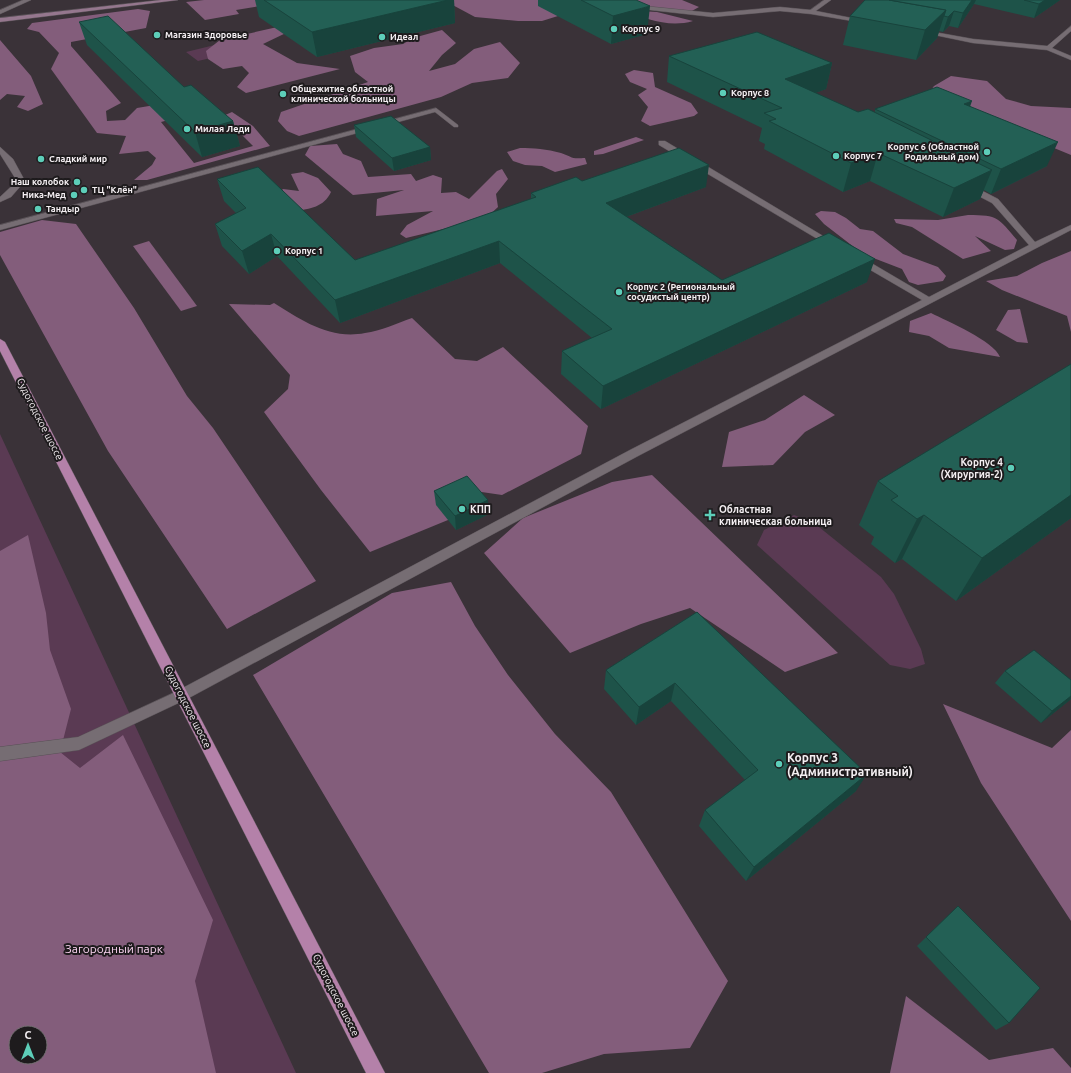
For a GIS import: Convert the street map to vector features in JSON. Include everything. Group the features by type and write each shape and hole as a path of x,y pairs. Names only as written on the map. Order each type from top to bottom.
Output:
{"main road":[{"name":"Судогодское шоссе","path":"0,342 376,1073"}],"street":[{"path":"0,12 28,0"},
{"path":"0,20 174,0"},
{"path":"811,12 828,0"},
{"path":"628,6 713,15 780,9 811,12 871,22"},
{"path":"1048,48 1071,28"},
{"path":"916,30 973,41 1048,48 1071,58"},
{"path":"0,228 436,110 456,126"},
{"path":"662,143 839,248"},
{"path":"0,149 10,161 21,181 8,195 0,200"},
{"path":"961,184 995,201 1033,246"},
{"path":"0,754 79,743 182,694 627,457 1071,227"},
{"path":"852,256 928,300"}],"green space":[{"path":"204,0 316,0 236,10 239,14 205,20 186,2"},
{"path":"398,0 288,32 263,44 297,63 340,69 246,93 237,87 249,73 242,66 223,69 208,59 206,51 220,40"},
{"path":"448,0 585,0 593,5 542,21 518,21 475,17 447,2"},
{"path":"616,0 682,0 699,7 690,12 642,6"},
{"path":"138,9 150,11 146,28 71,42 71,46 121,103 106,111 107,121 125,120 137,108 155,105 207,110 161,122 194,163 253,146 223,116 232,112 253,126 270,146 147,180 134,180 152,165 156,158 148,151 119,154 126,136 97,133 51,69 59,53 39,32 27,29 32,23"},
{"path":"623,10 657,12 693,21 675,24 658,22"},
{"path":"442,30 456,43 442,55 429,71 455,64 474,49 500,42 520,63 508,78 472,83 441,97 299,136 287,131 278,121 281,112 368,82 355,72 350,56 374,48 403,44 413,38"},
{"path":"0,40 31,76 43,104 28,111 17,107 25,96 7,94 0,100"},
{"path":"223,43 236,52 198,61 186,52"},
{"path":"634,70 653,73 655,87 691,103 698,113 694,116 650,126 641,121 648,107 638,95 647,89 630,82 625,74"},
{"path":"951,76 987,81 1006,99 1031,106 1071,108 1071,155 935,99 928,94 934,86"},
{"path":"636,137 644,140 603,154 594,155 594,151"},
{"path":"337,144 343,154 361,161 368,177 411,174 416,181 433,175 442,178 441,193 456,192 469,199 497,171 502,169 508,179 496,194 498,207 485,219 406,238 400,234 407,225 433,211 376,216 377,199 404,190 353,195 305,155 310,146"},
{"path":"520,148 545,150 561,153 574,158 585,158 587,164 555,172 542,166 525,165 513,161 507,152"},
{"path":"303,172 318,178 331,192 325,201 320,204 311,208 295,211 278,194 283,189 299,191 291,174"},
{"path":"821,211 835,212 846,218 860,229 873,231 903,254 938,267 946,276 943,281 918,285 909,282 902,269 863,254 824,224 815,214"},
{"path":"968,215 986,216 997,219 1017,240 1014,249 1005,250 975,236 991,251 963,259 912,227 896,223 894,219 938,220"},
{"path":"42,220 76,224 134,308 187,396 213,428 316,581 227,629 108,451 0,255 0,232"},
{"path":"149,241 197,306 181,311 133,246"},
{"path":"1071,251 1071,332 1067,316 1002,290 986,281 1017,276 1042,263"},
{"path":"274,303 305,322 340,334 371,332 412,318 455,359 477,361 503,347 588,426 581,454 502,495 468,490 448,520 370,552 321,490 264,412 288,389 290,375 229,304 270,305"},
{"path":"1020,309 1028,343 1017,342 996,330 1008,310"},
{"path":"931,313 980,338 989,344 1000,357 949,348 929,336 909,332 910,321"},
{"path":"804,395 835,415 805,432 773,465 722,467 729,432 765,420"},
{"name":"Загородный парк","path":"0,434 296,1073 0,1073"},
{"path":"652,475 838,653 785,672 690,608 641,624 570,653 484,553 523,518 612,482"},
{"path":"794,515 814,523 881,577 894,594 921,649 925,664 910,669 890,665 757,545 764,530"},
{"name":"Загородный парк","path":"28,535 46,613 50,650 71,709 60,752 80,768 123,735 213,920 195,981 216,1073 0,1073 0,551"},
{"path":"451,582 475,626 508,675 555,734 611,792 728,981 690,1048 604,1054 542,1073 489,1073 253,675 392,593"},
{"path":"943,704 1052,748 1071,730 1071,921 981,783"},
{"path":"906,996 989,1060 1053,1048 1071,1068 1071,1073 890,1073"}],"building":[{"path":"264,0 448,0 312,32"},
{"path":"581,0 636,0 650,6 613,16"},
{"path":"865,0 889,0 946,10 925,30 850,16"},
{"path":"889,0 972,0 963,13 954,11 948,17 944,16 946,10"},
{"path":"1024,0 1045,0 1039,4"},
{"path":"108,16 184,87 191,85 233,121 195,132 79,22"},
{"path":"757,32 832,63 785,79 858,112 868,109 992,170 954,188 878,153 851,163 769,121 776,119 764,113 782,108 669,56"},
{"path":"937,87 972,101 964,104 1058,142 1001,169 875,109"},
{"path":"391,116 430,147 392,158 354,125"},
{"path":"679,148 709,165 606,203 722,280 829,233 875,259 603,386 562,351 612,329 499,241 335,300 271,234 242,251 215,224 246,208 217,179 258,167 355,260 536,197 531,193 576,177 582,181"},
{"name":"Корпус 4 (Хирургия-2)","path":"1071,364 1071,495 982,558 924,515 917,519 891,500 898,496 878,481"},
{"path":"467,476 488,500 455,516 434,491"},
{"name":"Корпус 3 (Административный)","path":"697,612 867,774 754,867 705,810 758,770 675,683 639,707 606,670"},
{"path":"1034,650 1071,680 1071,696 1052,711 1005,671"},
{"path":"958,906 1040,988 1009,1023 926,937"}],"place":[{"name":"Корпус 9","path":"614,29"},
{"name":"Магазин Здоровье","path":"157,35"},
{"name":"Идеал","path":"382,37"},
{"name":"Корпус 8","path":"723,93"},
{"name":"Общежитие областной клинической больницы","path":"283,94"},
{"name":"Милая Леди","path":"187,129"},
{"name":"Корпус 6 (Областной Родильный дом)","path":"987,152"},
{"name":"Корпус 7","path":"836,156"},
{"name":"Сладкий мир","path":"41,159"},
{"name":"Наш колобок","path":"77,182"},
{"name":"ТЦ \"Клён\"","path":"84,190"},
{"name":"Ника-Мед","path":"74,195"},
{"name":"Тандыр","path":"38,209"},
{"name":"Корпус 1","path":"277,251"},
{"name":"Корпус 2 (Региональный сосудистый центр)","path":"619,292"},
{"name":"Корпус 4 (Хирургия-2)","path":"1011,468"},
{"name":"КПП","path":"462,509"},
{"name":"Областная клиническая больница","path":"710,515"},
{"name":"Корпус 3 (Административный)","path":"779,764"}]}
